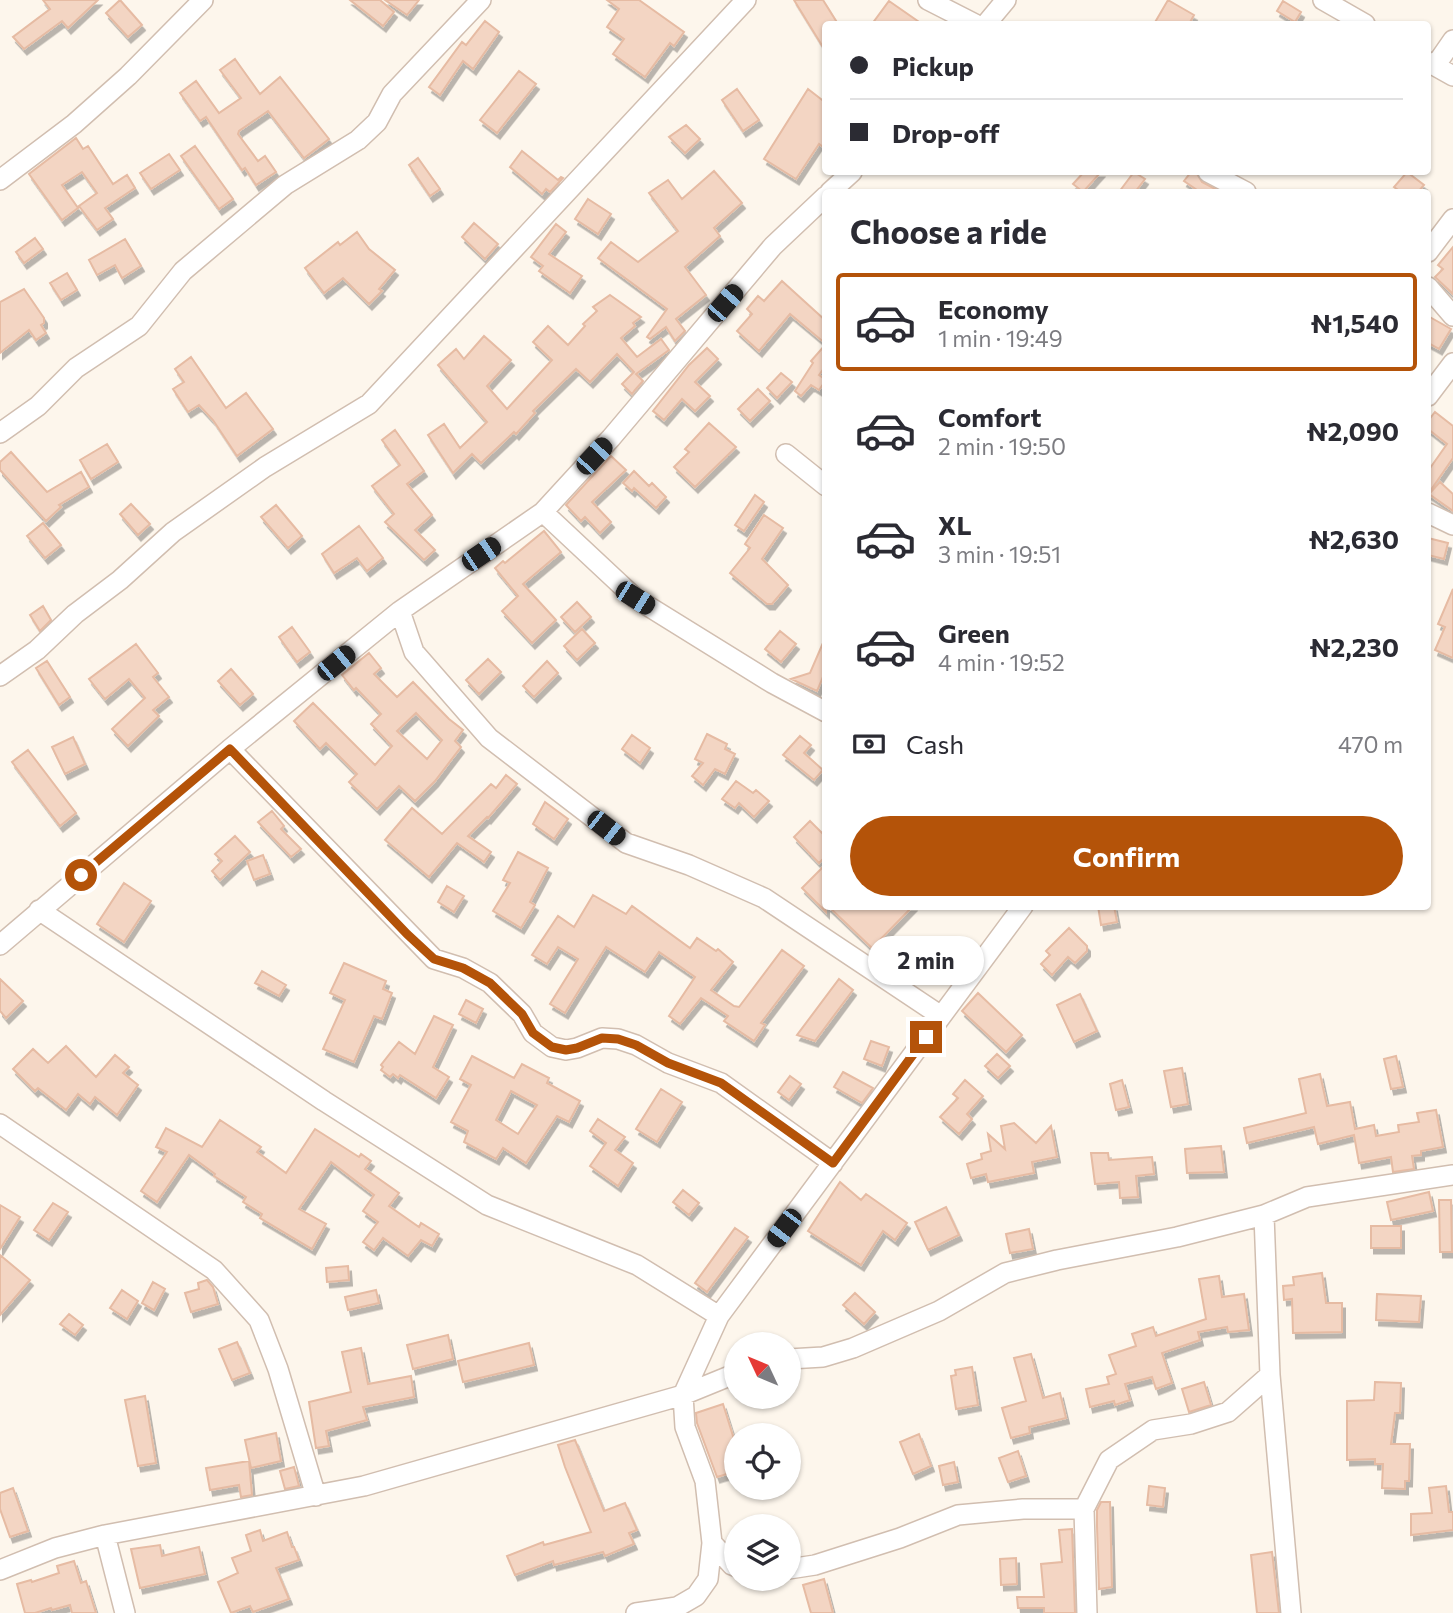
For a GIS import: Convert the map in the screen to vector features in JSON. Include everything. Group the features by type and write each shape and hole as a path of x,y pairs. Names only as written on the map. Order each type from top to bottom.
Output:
{"street":[{"path":"0,180 74,124 119,85 203,0"},
{"path":"0,433 38,406 76,368 139,326 183,271 285,185 358,139 377,122 392,94 481,0"},
{"path":"0,676 37,650 75,614 120,580 173,532 265,467 369,404 746,0"},
{"path":"928,0 969,21"},
{"path":"988,21 1006,0"},
{"path":"1323,0 1360,21"},
{"path":"1453,40 1431,64 1453,76"},
{"path":"833,189 849,175"},
{"path":"1214,175 1240,189"},
{"path":"0,945 230,749 400,611 542,512 611,438 773,246 822,200"},
{"path":"1431,248 1453,219"},
{"path":"1431,290 1453,316"},
{"path":"1431,392 1453,363"},
{"path":"786,454 822,483"},
{"path":"542,512 635,598 772,683 822,710"},
{"path":"1431,514 1453,525"},
{"path":"400,611 414,652 489,738 626,843 689,865 764,898 942,1016"},
{"path":"230,749 434,959 463,968 490,983 522,1014 533,1033 552,1047 566,1050 602,1038 618,1039 636,1045 668,1063 721,1083 833,1163"},
{"path":"39,910 313,1093 487,1205 637,1265 719,1316"},
{"path":"636,1613 677,1607 696,1596 708,1579 712,1542 705,1482 685,1427 683,1395 719,1316 1020,910"},
{"path":"0,1124 214,1270 259,1320 278,1370 316,1496"},
{"path":"802,1358 824,1357 853,1349 939,1311 1005,1273 1177,1237 1264,1215 1307,1197 1453,1175"},
{"path":"1264,1215 1270,1375 1291,1613"},
{"path":"1087,1613 1084,1508 1109,1460 1153,1430 1191,1424 1228,1412 1270,1375"},
{"path":"0,1570 55,1548 105,1535 364,1486 683,1395 724,1378"},
{"path":"801,1567 900,1538 958,1515 1023,1509 1084,1508"},
{"path":"105,1535 125,1613"},
{"path":"712,1542 724,1556"}],"building":[{"path":"43,0 98,0 68,28 62,21 24,49 13,37 50,9"},
{"path":"120,0 142,25 128,37 106,13"},
{"path":"350,0 380,0 394,12 383,26"},
{"path":"385,0 419,0 407,15"},
{"path":"607,0 639,0 684,32 674,46 670,43 645,77 613,54 624,39 607,27 619,9"},
{"path":"794,0 823,0 836,21 822,21 822,46"},
{"path":"1168,0 1194,15 1191,21 1156,21"},
{"path":"889,1 918,21 874,21"},
{"path":"1283,1 1301,12 1293,21 1277,11"},
{"path":"485,21 499,32 473,69 463,61 440,95 429,87 462,42 466,45"},
{"path":"235,59 260,94 280,77 329,139 304,158 268,111 238,134 258,161 265,156 276,172 256,185 245,168 242,170 206,117 200,121 180,93 196,81 219,113 241,98 220,70"},
{"path":"519,71 536,84 497,133 480,120"},
{"path":"737,89 759,120 743,131 722,100"},
{"path":"808,89 822,100 822,146 819,144 796,179 764,159"},
{"path":"686,125 700,139 685,153 669,137"},
{"path":"76,138 83,149 88,146 113,184 127,175 135,188 105,208 113,219 97,230 79,206 97,193 82,172 62,185 78,208 62,220 29,174"},
{"path":"195,146 233,199 219,209 181,156"},
{"path":"522,151 558,180 563,178 550,192 546,189 542,194 510,167"},
{"path":"169,154 180,170 151,189 140,173"},
{"path":"418,158 440,189 430,196 409,165"},
{"path":"714,171 742,203 714,228 720,236 685,267 706,295 676,319 685,331 675,341 666,327 650,339 647,337 667,309 598,258 611,242 638,262 678,231 649,193 668,180 682,199"},
{"path":"1081,175 1098,175 1086,189 1079,189 1073,184"},
{"path":"1132,175 1145,179 1137,189 1121,189"},
{"path":"1189,175 1198,175 1202,182 1215,189 1196,189 1184,181"},
{"path":"1404,175 1411,175 1424,185 1421,189 1394,187"},
{"path":"588,199 611,214 598,234 575,219"},
{"path":"474,223 498,244 485,259 462,237"},
{"path":"556,224 566,232 549,254 582,276 570,293 539,271 543,266 531,257"},
{"path":"357,232 369,249 395,270 379,289 382,291 369,304 343,278 324,293 305,268 338,242 340,245"},
{"path":"35,238 43,249 24,263 16,252"},
{"path":"125,239 141,266 122,278 115,265 97,275 89,260"},
{"path":"1453,247 1453,294 1435,277 1443,269 1438,265"},
{"path":"67,273 77,290 61,300 50,283"},
{"path":"782,281 822,317 822,341 790,314 759,351 737,331 752,314 747,309 758,296 764,301"},
{"path":"24,289 44,318 41,325 46,333 36,340 29,330 0,353 0,302"},
{"path":"610,295 641,317 621,338 637,357 661,339 669,350 636,374 643,381 632,394 622,384 634,372 617,354 590,382 576,369 533,411 535,413 516,434 514,432 481,463 472,454 453,473 428,435 444,424 460,448 487,422 438,365 456,349 464,359 484,336 511,360 487,386 507,409 552,360 533,342 548,326 568,345 585,326 583,324 597,311 593,307"},
{"path":"1431,318 1451,329 1439,349 1431,345"},
{"path":"707,348 718,359 695,382 710,396 695,411 682,399 664,420 653,411 689,365"},
{"path":"822,349 822,371 819,375 822,377 822,386 819,390 811,385 801,396 795,391 813,363 811,361"},
{"path":"191,357 226,408 246,393 273,429 237,456 213,420 199,405 188,412 173,389 184,382 175,369"},
{"path":"781,373 792,382 777,398 767,388"},
{"path":"758,389 770,401 750,421 738,409"},
{"path":"1435,412 1453,426 1453,458 1431,490 1431,467 1447,444 1431,431 1431,417"},
{"path":"709,423 736,447 695,487 674,467 689,452 685,449"},
{"path":"395,430 424,471 407,484 432,515 415,530 435,550 424,560 385,522 394,514 372,486 400,465 382,440"},
{"path":"107,444 118,462 91,479 80,460"},
{"path":"11,452 47,492 81,472 89,487 59,505 61,507 46,521 0,470 0,462"},
{"path":"611,456 626,470 592,502 611,522 600,533 585,517 581,521 566,505"},
{"path":"634,471 649,486 652,483 666,497 656,508 634,488 632,491 623,483"},
{"path":"1440,482 1453,494 1453,511 1431,495"},
{"path":"755,495 764,502 744,531 735,525"},
{"path":"131,504 150,524 138,535 120,514"},
{"path":"276,505 302,536 288,548 261,517"},
{"path":"764,515 783,528 762,559 788,585 772,604 767,604 730,573 750,548 745,544"},
{"path":"43,523 61,545 45,558 27,536"},
{"path":"359,526 383,558 367,571 357,558 334,573 322,554"},
{"path":"544,531 561,552 523,584 556,620 532,643 502,611 518,596 495,568"},
{"path":"1431,539 1448,543 1444,559 1431,556"},
{"path":"1453,589 1453,658 1435,650 1445,627 1438,624"},
{"path":"577,602 591,617 575,632 561,617"},
{"path":"43,606 51,620 40,631 30,615"},
{"path":"292,627 310,652 297,662 279,637"},
{"path":"582,629 595,643 577,660 564,646"},
{"path":"780,631 796,644 781,662 765,649"},
{"path":"136,644 158,673 153,677 169,697 153,710 159,716 128,746 112,729 145,698 129,679 105,699 89,679"},
{"path":"822,645 822,679 817,691 791,679 810,673"},
{"path":"369,653 381,668 374,674 397,697 413,682 463,730 455,741 461,747 435,781 415,801 399,786 377,809 349,782 357,774 326,743 320,749 294,721 313,703 375,765 392,746 371,724 381,714 356,688 354,690 342,675","holes":["416,713 442,740 427,759 397,731"]},
{"path":"488,659 501,672 479,694 466,680"},
{"path":"47,661 70,697 59,705 36,668"},
{"path":"547,661 558,673 534,697 523,686"},
{"path":"231,669 253,694 240,705 218,681"},
{"path":"707,734 727,744 725,749 735,754 725,774 715,769 703,785 692,776 703,763 695,759"},
{"path":"632,735 650,748 640,763 622,749"},
{"path":"800,736 811,745 804,753 822,771 814,780 783,755"},
{"path":"73,737 85,764 65,774 52,747"},
{"path":"28,750 76,813 60,826 12,762"},
{"path":"506,775 517,784 488,818 468,836 491,852 484,862 457,843 429,877 385,840 412,808 442,834 491,784 496,788"},
{"path":"736,781 753,793 756,790 769,801 754,817 739,803 735,808 722,799"},
{"path":"545,802 568,819 554,839 533,824"},
{"path":"272,811 284,826 281,829 301,849 291,857 258,822"},
{"path":"810,821 822,833 822,860 819,863 794,837"},
{"path":"235,836 250,852 220,880 212,871 222,861 215,854"},
{"path":"518,852 548,868 530,902 535,905 521,928 493,911 510,883 503,880"},
{"path":"263,855 270,874 254,880 247,861"},
{"path":"822,868 822,908 802,888"},
{"path":"124,883 151,901 124,942 97,924"},
{"path":"447,886 464,896 454,912 438,902"},
{"path":"593,895 626,914 632,906 690,948 697,938 716,951 718,949 733,962 711,990 734,1006 739,1007 782,950 804,966 761,1023 765,1025 754,1041 724,1021 728,1016 701,998 680,1024 669,1016 695,977 659,952 645,972 606,947 565,1013 550,1004 578,959 558,947 547,964 532,955 558,916 574,927"},
{"path":"832,910 909,910 872,948"},
{"path":"1099,910 1115,910 1117,922 1101,925"},
{"path":"1069,928 1087,946 1087,951 1075,963 1068,957 1052,975 1041,964 1050,955 1046,951"},
{"path":"344,963 386,981 383,989 392,993 382,1019 374,1016 354,1062 323,1049 345,1000 330,993"},
{"path":"262,971 286,985 279,996 255,983"},
{"path":"0,979 23,1001 6,1018 0,1011"},
{"path":"839,979 853,990 815,1041 797,1035"},
{"path":"978,993 1022,1035 1006,1052 962,1011"},
{"path":"1080,994 1097,1031 1074,1042 1057,1005"},
{"path":"466,1000 483,1009 476,1023 459,1014"},
{"path":"434,1016 453,1025 433,1067 449,1077 436,1098 400,1075 398,1078 393,1074 390,1077 381,1070 381,1065 399,1042 415,1054"},
{"path":"871,1041 889,1047 882,1066 864,1059"},
{"path":"66,1046 96,1077 115,1055 129,1067 123,1073 138,1085 117,1115 95,1097 90,1104 78,1094 66,1110 38,1088 35,1091 13,1069 33,1049 48,1063"},
{"path":"997,1054 1010,1066 998,1078 985,1066"},
{"path":"472,1056 514,1078 522,1064 549,1078 547,1083 580,1101 569,1122 557,1116 526,1163 503,1148 496,1159 464,1142 468,1131 451,1122 471,1085 460,1079","holes":["511,1091 537,1105 518,1134 496,1120"]},
{"path":"1396,1056 1403,1087 1391,1089 1384,1059"},
{"path":"1182,1068 1188,1104 1171,1107 1164,1071"},
{"path":"843,1072 873,1088 862,1103 834,1087"},
{"path":"1320,1074 1327,1106 1350,1102 1355,1129 1374,1125 1376,1136 1399,1132 1398,1125 1419,1122 1417,1113 1436,1110 1443,1147 1421,1151 1421,1155 1412,1156 1414,1169 1393,1172 1391,1157 1359,1163 1354,1135 1318,1144 1314,1127 1247,1143 1244,1128 1306,1113 1299,1079"},
{"path":"790,1076 801,1084 789,1100 778,1092"},
{"path":"965,1080 983,1096 967,1114 972,1119 959,1134 940,1117 958,1098 953,1094"},
{"path":"1122,1080 1129,1107 1116,1110 1110,1084"},
{"path":"661,1089 682,1102 657,1142 636,1129"},
{"path":"598,1119 625,1137 615,1150 633,1163 618,1186 590,1166 606,1143 590,1131"},
{"path":"220,1120 261,1147 257,1152 286,1173 315,1129 359,1157 361,1154 371,1161 365,1169 399,1193 389,1206 419,1227 421,1223 439,1234 432,1246 421,1240 408,1256 383,1238 374,1250 363,1242 378,1222 363,1211 374,1195 331,1162 299,1209 326,1224 312,1249 260,1218 262,1214 243,1202 246,1197 189,1155 157,1202 141,1191 167,1152 156,1147 166,1128 202,1147"},
{"path":"1014,1123 1036,1143 1051,1126 1057,1157 1032,1162 1034,1173 988,1182 986,1174 971,1178 967,1164 982,1159 981,1154 991,1151 988,1134 1005,1149 1001,1126"},
{"path":"1221,1146 1224,1172 1187,1173 1185,1149"},
{"path":"1091,1153 1108,1153 1109,1160 1152,1157 1154,1174 1136,1176 1138,1197 1120,1198 1119,1182 1095,1184"},
{"path":"840,1182 861,1200 866,1194 907,1223 895,1240 883,1231 861,1265 808,1231"},
{"path":"683,1190 699,1203 689,1215 673,1202"},
{"path":"1429,1192 1433,1211 1391,1220 1387,1202"},
{"path":"1439,1200 1451,1200 1452,1252 1440,1252"},
{"path":"53,1203 68,1212 49,1240 34,1230"},
{"path":"0,1205 20,1217 0,1249"},
{"path":"946,1207 959,1235 928,1250 915,1222"},
{"path":"1371,1226 1401,1226 1401,1248 1371,1248"},
{"path":"735,1228 748,1237 707,1292 695,1283"},
{"path":"1029,1229 1033,1249 1010,1253 1006,1234"},
{"path":"0,1255 30,1280 0,1315"},
{"path":"348,1266 349,1280 327,1282 326,1268"},
{"path":"1322,1273 1326,1303 1342,1303 1342,1332 1293,1333 1292,1299 1284,1300 1283,1286 1294,1285 1293,1277"},
{"path":"1219,1276 1222,1297 1244,1294 1249,1330 1228,1332 1227,1327 1198,1332 1200,1340 1162,1353 1172,1383 1156,1389 1152,1377 1125,1384 1130,1400 1115,1405 1114,1401 1090,1407 1086,1389 1109,1384 1107,1377 1116,1374 1109,1355 1136,1346 1132,1334 1153,1327 1156,1336 1206,1319 1199,1279"},
{"path":"207,1280 213,1287 218,1304 191,1312 185,1293 199,1289 198,1283"},
{"path":"153,1282 165,1289 154,1310 142,1303"},
{"path":"122,1290 138,1301 127,1319 110,1308"},
{"path":"376,1290 379,1303 348,1310 345,1297"},
{"path":"855,1293 875,1312 864,1324 843,1305"},
{"path":"1377,1294 1421,1296 1419,1322 1376,1320"},
{"path":"69,1314 83,1325 75,1335 60,1324"},
{"path":"448,1335 453,1359 413,1369 407,1345"},
{"path":"237,1342 250,1373 232,1380 219,1349"},
{"path":"529,1343 534,1365 463,1382 458,1361"},
{"path":"361,1348 368,1384 411,1376 414,1397 363,1407 367,1420 326,1431 329,1446 316,1448 309,1402 351,1392 342,1352"},
{"path":"1031,1354 1043,1398 1060,1393 1066,1418 1029,1427 1030,1433 1011,1438 1002,1408 1026,1401 1014,1358"},
{"path":"972,1367 978,1405 956,1409 951,1376 956,1375 955,1370"},
{"path":"1204,1382 1211,1405 1189,1412 1182,1389"},
{"path":"1375,1382 1401,1383 1400,1413 1395,1413 1391,1444 1410,1444 1409,1481 1405,1481 1405,1489 1382,1488 1383,1464 1375,1464 1375,1459 1347,1460 1347,1401 1374,1400"},
{"path":"145,1396 156,1463 138,1466 125,1400"},
{"path":"723,1404 729,1423 724,1423 724,1475 717,1477 697,1423 696,1413"},
{"path":"276,1433 281,1461 251,1468 245,1440"},
{"path":"919,1434 931,1466 913,1474 900,1442"},
{"path":"575,1440 604,1511 625,1503 637,1530 629,1533 634,1544 605,1556 603,1552 554,1565 553,1561 515,1575 507,1556 543,1542 544,1545 591,1532 558,1445"},
{"path":"1018,1451 1026,1476 1008,1482 999,1458"},
{"path":"249,1461 252,1495 241,1497 239,1485 210,1490 206,1468"},
{"path":"954,1462 958,1482 943,1485 939,1466"},
{"path":"294,1467 299,1486 285,1489 280,1471"},
{"path":"1149,1486 1165,1488 1163,1507 1147,1505"},
{"path":"1446,1486 1449,1512 1453,1512 1453,1530 1411,1535 1411,1514 1432,1513 1429,1488"},
{"path":"13,1488 28,1531 10,1537 0,1509 0,1493"},
{"path":"1101,1502 1110,1502 1112,1587 1099,1589 1097,1510"},
{"path":"1072,1529 1075,1613 1044,1613 1044,1608 1018,1608 1017,1597 1044,1597 1041,1564 1062,1562 1059,1530"},
{"path":"260,1530 263,1541 287,1532 294,1547 299,1560 276,1568 289,1599 253,1612 250,1606 231,1613 218,1582 238,1573 232,1558 251,1551 246,1535"},
{"path":"160,1545 162,1556 199,1547 205,1574 140,1588 131,1549"},
{"path":"1272,1552 1279,1613 1257,1613 1251,1555"},
{"path":"1016,1558 1017,1584 1001,1585 1000,1559"},
{"path":"74,1561 81,1583 86,1581 96,1613 72,1613 70,1605 25,1613 17,1584 59,1573 57,1566"},
{"path":"824,1579 833,1613 811,1613 803,1585"}],"route":[{"path":"81,875 230,749 434,959 463,968 490,983 522,1014 533,1033 552,1047 566,1050 602,1038 618,1039 636,1045 668,1063 721,1083 833,1163 926,1037"}]}
